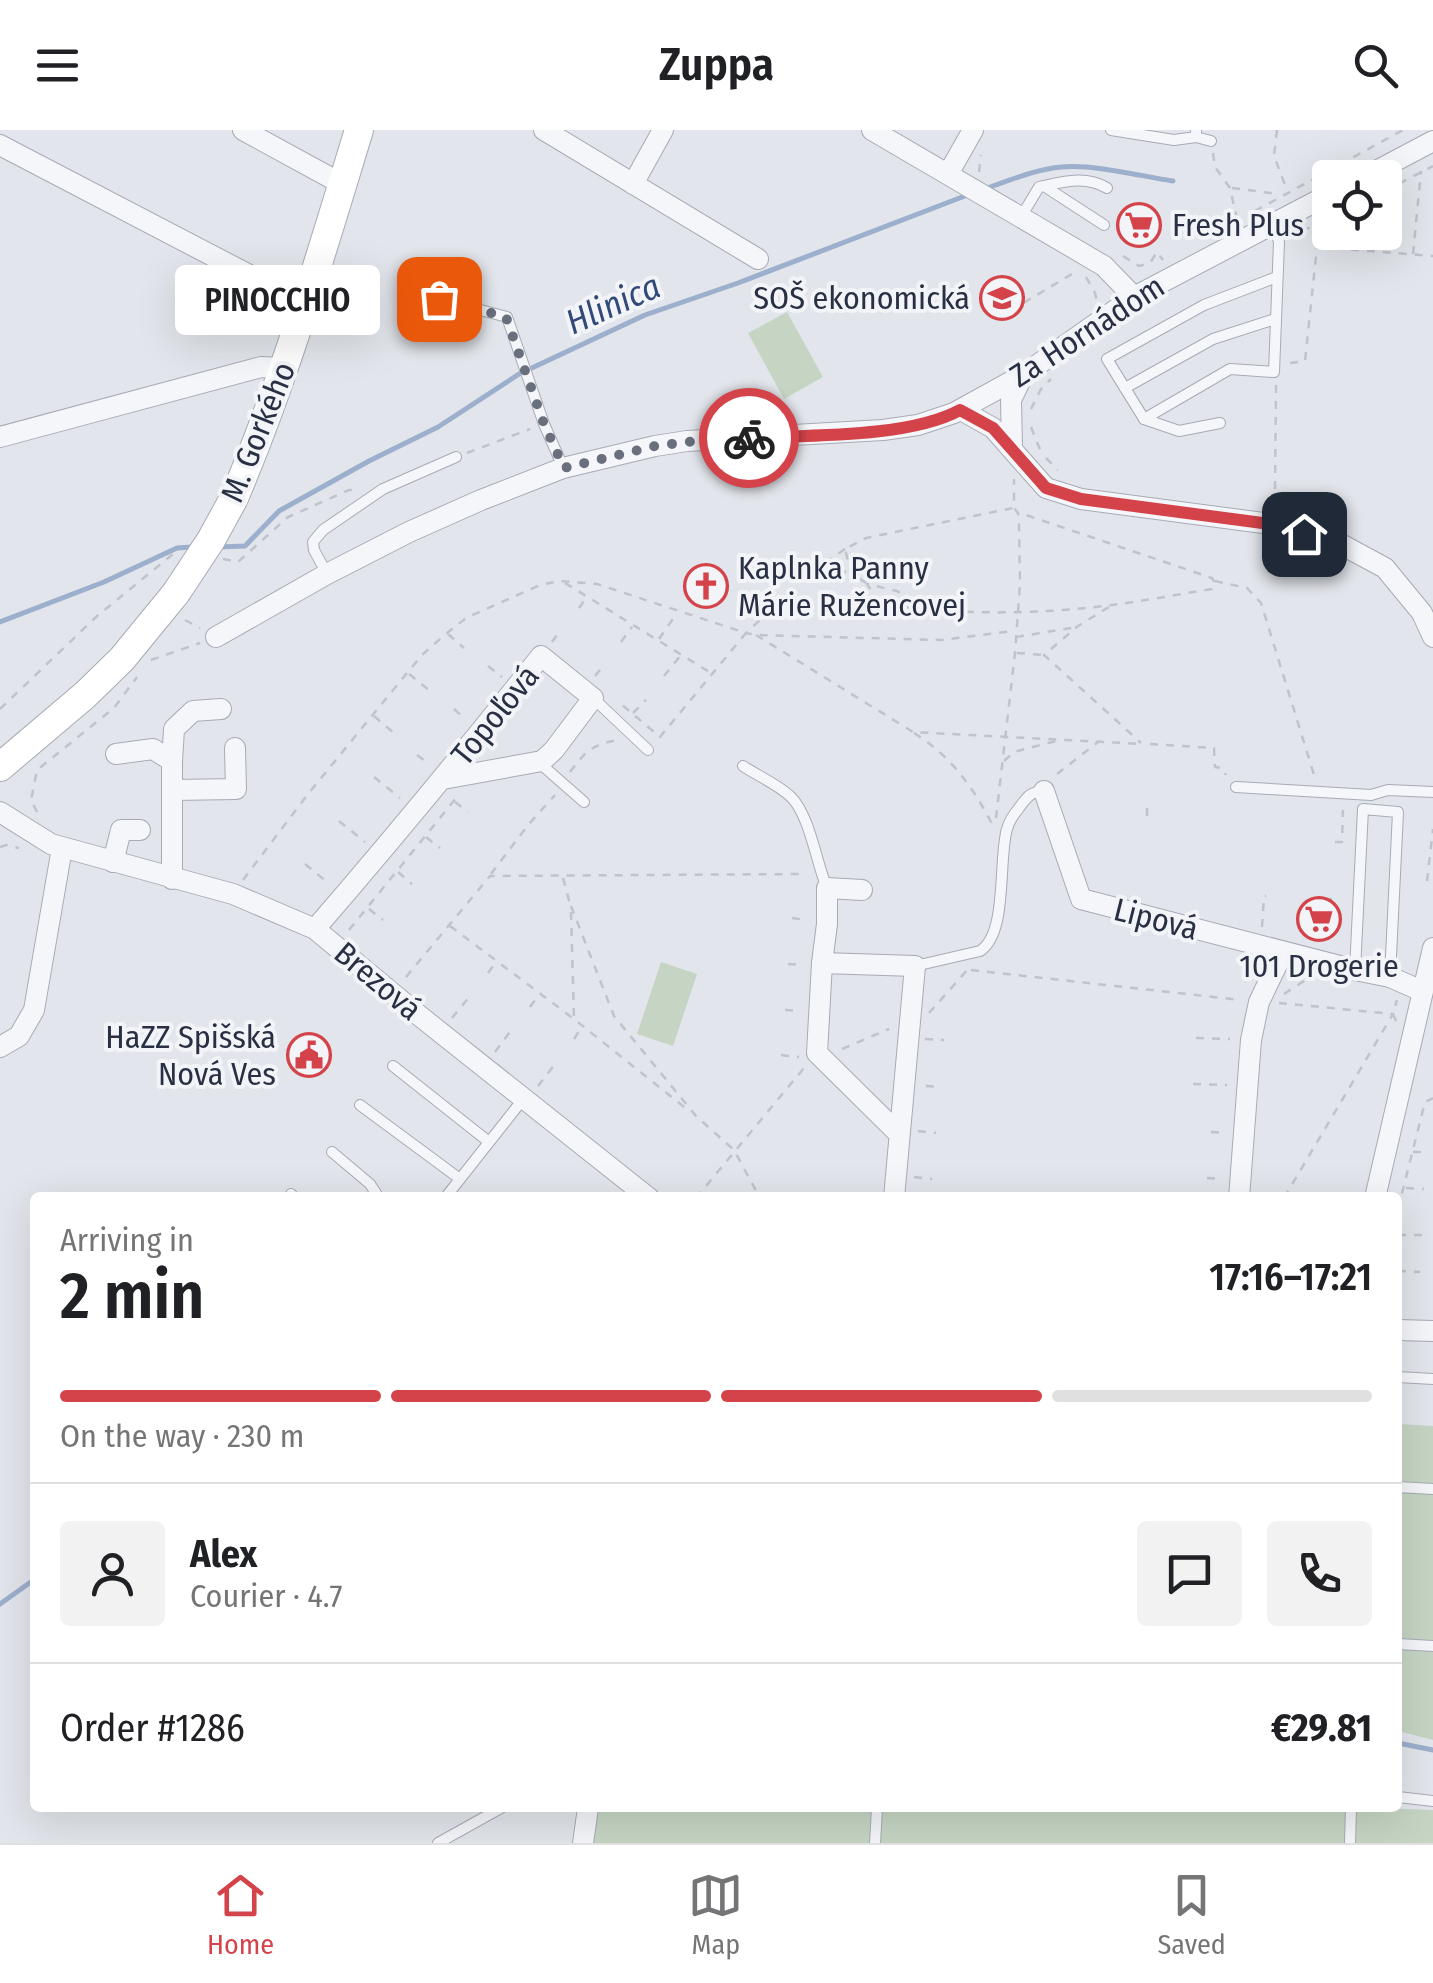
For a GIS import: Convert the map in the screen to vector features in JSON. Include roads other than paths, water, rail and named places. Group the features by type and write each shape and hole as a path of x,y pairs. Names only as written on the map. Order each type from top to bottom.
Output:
{"main road":[{"name":"M. Gorkého","path":"0,767 85,695 179,605 234,498 262,432 306,305 359,130"}],"street":[{"path":"243,130 342,184"},
{"path":"544,130 758,260"},
{"path":"633,184 663,130"},
{"path":"872,130 964,179 1104,266 1134,297"},
{"path":"964,179 978,136"},
{"path":"0,145 278,290"},
{"path":"1397,160 1424,146"},
{"name":"Za Hornádom","path":"209,633 409,532 564,468 687,442 918,425 960,410 1024,375 1134,297 1312,203"},
{"path":"0,437 261,367 284,368"},
{"path":"1017,455 1012,400 1024,375"},
{"path":"960,410 993,428 1046,488 1081,499 1270,524 1337,542 1385,568 1422,613 1433,637"},
{"name":"Topoľová","path":"315,929 541,656 593,698 542,761 443,779"},
{"path":"172,879 174,729 193,711 222,710"},
{"path":"172,790 236,789 235,748"},
{"path":"116,754 153,749 172,761"},
{"name":"Lipová","path":"1039,791 1081,900 1390,977 1422,991"},
{"name":"Brezová","path":"0,812 51,844 233,894 315,929 420,1017 529,1094 638,1192"},
{"path":"113,862 120,830 140,830"},
{"path":"0,1047 19,1036 34,1010 62,848"},
{"path":"862,890 824,881 827,924 817,1053 899,1134"},
{"path":"1376,1192 1433,948"},
{"path":"1239,1192 1251,1040 1258,1002 1283,952"},
{"path":"822,964 915,966 894,1192"},
{"path":"1402,1330 1433,1332"},
{"path":"583,1843 587,1812"}],"lane":[{"path":"1111,130 1174,140 1196,133 1212,141"},
{"path":"1020,216 1039,187 1080,179 1107,188"},
{"path":"1044,186 1104,225"},
{"path":"1144,418 1230,369 1274,372 1278,242 1273,223"},
{"path":"1220,424 1179,431 1144,418 1107,359 1204,304 1277,277"},
{"path":"405,290 506,317 564,468"},
{"path":"1125,388 1213,339 1275,319"},
{"path":"328,574 314,550 314,542 323,530 383,490 456,457"},
{"path":"593,698 648,750"},
{"path":"542,761 584,802"},
{"path":"744,766 792,798 805,822 824,881"},
{"path":"1236,787 1371,795 1388,790 1433,792"},
{"path":"915,966 988,947 996,923 1006,830 1026,799 1039,791"},
{"path":"1355,970 1363,809 1398,812 1390,977"},
{"path":"393,1066 489,1142"},
{"path":"450,1192 529,1094"},
{"path":"360,1105 460,1179"},
{"path":"332,1152 375,1192"},
{"path":"1402,1377 1433,1379"},
{"path":"1402,1488 1433,1489"},
{"path":"1402,1644 1433,1646"},
{"path":"1402,1797 1433,1801"},
{"path":"438,1843 494,1812"},
{"path":"875,1843 877,1812"},
{"path":"1350,1843 1352,1812"}],"waterway":[{"name":"Hlinica","path":"985,189 1033,172 1062,167 1102,169 1173,181"},
{"name":"Hlinica","path":"218,547 245,546 279,511 438,427 519,374 645,315 970,194"},
{"name":"Hlinica","path":"0,622 104,582 177,548 192,547"},
{"path":"0,1604 30,1583"},
{"path":"1402,1744 1433,1750"}],"place":[{"name":"Fresh Plus","path":"1139,225"},
{"name":"SOŠ ekonomická","path":"1002,298"},
{"name":"PINOCCHIO","path":"439,299"},
{"name":"Kaplnka Panny Márie Ružencovej","path":"706,586"},
{"name":"101 Drogerie","path":"1319,919"},
{"name":"HaZZ Spišská Nová Ves","path":"309,1055"}]}
